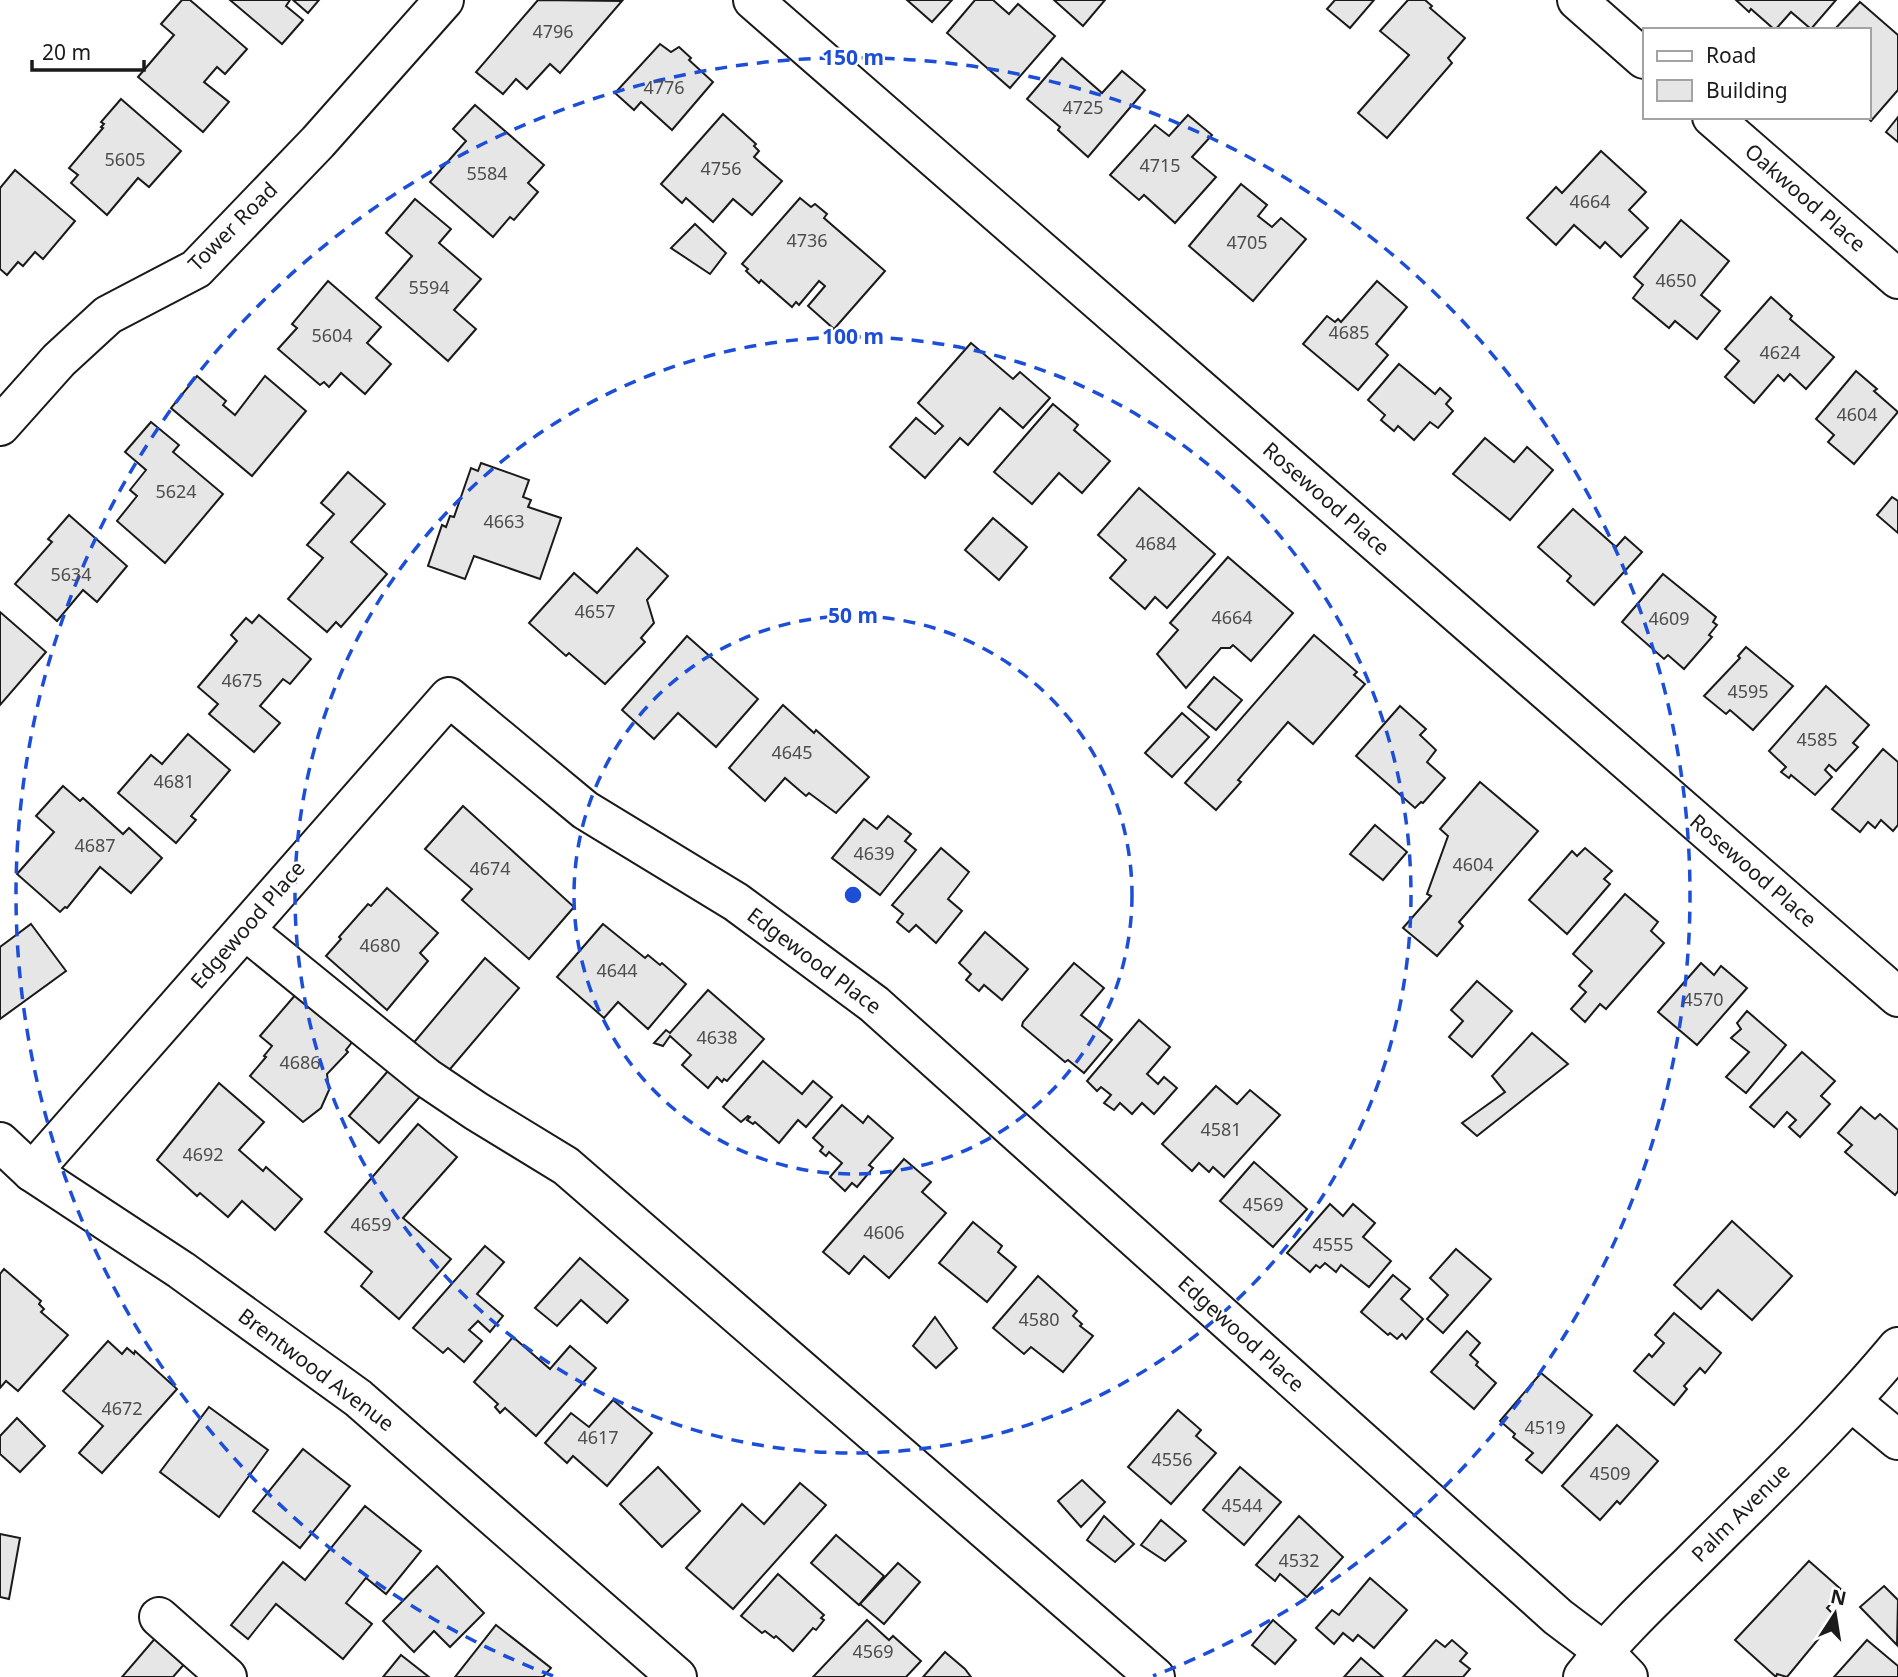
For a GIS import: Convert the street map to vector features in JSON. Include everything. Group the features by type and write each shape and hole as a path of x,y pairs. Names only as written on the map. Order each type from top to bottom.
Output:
{"street":[{"name":"Tower Road","path":"0,426 59,359 108,315 196,269 318,142 444,0"},
{"name":"Rosewood Place","path":"753,0 1898,997"},
{"path":"1577,0 1643,58"},
{"name":"Oakwood Place","path":"1714,119 1898,279"},
{"name":"Edgewood Place","path":"32,1172 449,697 585,810 736,902 873,1004 1558,1617 1604,1668"},
{"path":"245,930 427,1078 566,1166 1154,1677"},
{"name":"Brentwood Avenue","path":"0,1142 32,1172 181,1270 358,1398 677,1677"},
{"name":"Palm Avenue","path":"1604,1668 1852,1402 1898,1347"},
{"path":"1852,1402 1898,1440"},
{"path":"159,1617 227,1677"}],"building":[{"path":"182,0 190,0 247,49 225,74 217,67 204,82 229,102 203,132 138,77 174,35 161,24"},
{"path":"230,0 290,0 286,6 303,20 282,44"},
{"path":"293,0 319,0 308,13"},
{"path":"538,0 622,1 560,73 550,64 527,89 516,79 503,94 476,72"},
{"path":"907,0 952,0 932,22"},
{"path":"975,0 993,0 1009,14 1018,4 1055,36 1010,88 947,33"},
{"path":"1054,0 1105,0 1083,26"},
{"path":"1335,0 1374,0 1350,28 1327,9"},
{"path":"1408,0 1425,0 1432,6 1430,8 1465,38 1448,58 1452,63 1387,138 1358,113 1409,55 1380,31"},
{"path":"1736,0 1836,0 1812,28 1791,12 1777,28 1773,28 1751,9 1749,12"},
{"path":"1860,2 1898,35 1898,90 1871,121 1870,28 1836,28"},
{"path":"660,44 671,52 679,47 713,82 672,130 641,102 634,110 615,93"},
{"path":"1062,58 1102,93 1122,71 1145,90 1088,157 1058,130 1060,127 1027,99"},
{"path":"121,99 181,151 149,187 138,178 107,215 71,183 78,175 69,168 103,128 101,127 104,124 101,122"},
{"path":"475,105 544,165 528,183 538,192 514,220 510,217 493,237 430,182 466,141 453,129"},
{"path":"723,114 756,144 754,146 759,151 754,157 782,181 752,215 733,199 713,222 686,198 682,203 661,184"},
{"path":"1188,115 1212,135 1192,157 1216,177 1175,223 1144,195 1139,200 1110,175 1155,125 1169,136"},
{"path":"1898,117 1898,142 1886,132"},
{"path":"1601,151 1646,192 1629,210 1648,228 1621,257 1605,242 1600,248 1574,225 1556,245 1527,218 1556,187 1562,193"},
{"path":"15,170 75,221 43,259 35,252 23,266 18,262 7,275 0,269 0,188"},
{"path":"1241,184 1267,205 1258,216 1272,227 1281,218 1306,239 1253,301 1189,246"},
{"path":"800,198 811,207 815,204 827,214 824,218 885,271 834,329 808,306 825,286 819,281 799,305 796,302 792,307 761,280 759,283 742,264"},
{"path":"415,199 451,229 439,243 481,279 454,310 476,329 448,361 376,298 412,256 386,233"},
{"path":"1681,220 1729,261 1701,295 1720,311 1697,339 1675,321 1669,328 1633,298 1643,285 1634,277"},
{"path":"695,224 726,253 710,274 671,248"},
{"path":"328,281 381,327 367,343 391,364 365,394 341,373 329,387 324,382 320,385 278,349 297,328 292,324"},
{"path":"1377,281 1407,307 1376,344 1388,355 1358,390 1303,344 1327,316 1335,322 1338,319 1341,322"},
{"path":"1771,297 1792,316 1790,319 1834,357 1806,389 1790,374 1784,381 1778,375 1754,403 1725,377 1739,361 1725,349"},
{"path":"971,343 1013,379 1020,372 1050,398 1023,428 1000,408 968,445 960,438 925,478 890,447 916,418 935,434 943,426 918,403"},
{"path":"1399,364 1435,394 1440,388 1451,398 1446,404 1453,411 1438,428 1430,422 1414,440 1398,426 1394,431 1381,420 1385,415 1368,400"},
{"path":"1856,371 1898,412 1854,464 1828,442 1834,435 1816,419"},
{"path":"197,376 226,401 223,405 235,415 265,376 306,411 252,476 171,408"},
{"path":"1053,404 1078,425 1074,430 1110,461 1082,493 1059,473 1032,504 994,472"},
{"path":"151,422 179,445 173,452 223,494 165,563 117,521 137,496 130,490 146,470 125,452"},
{"path":"1485,438 1514,462 1527,447 1553,470 1510,520 1453,474"},
{"path":"481,463 529,480 523,497 531,500 528,507 561,518 540,579 474,556 465,579 428,566 442,525 446,527 450,516 454,517 471,468 478,471"},
{"path":"348,472 385,504 351,542 387,574 341,627 336,622 327,632 288,599 323,558 307,545 334,514 321,503"},
{"path":"1139,488 1215,554 1167,608 1155,597 1145,609 1110,578 1126,560 1098,535"},
{"path":"1892,497 1898,501 1898,533 1877,515"},
{"path":"1573,509 1616,547 1625,537 1642,552 1594,605 1567,581 1571,576 1538,547"},
{"path":"69,515 127,566 97,602 83,590 57,621 15,584 52,542 48,539"},
{"path":"993,518 1027,547 999,580 965,550"},
{"path":"637,548 668,576 647,600 654,623 641,638 645,642 605,684 569,653 566,656 529,623 574,573 597,593"},
{"path":"1228,557 1293,613 1251,661 1233,645 1230,648 1221,648 1186,688 1157,654 1178,630 1170,623"},
{"path":"1663,574 1716,617 1713,622 1717,625 1709,635 1712,637 1684,669 1668,655 1664,659 1622,622"},
{"path":"0,612 46,652 0,705"},
{"path":"259,615 311,659 290,684 283,679 260,706 280,723 254,752 209,714 218,704 198,687 237,641 231,635 246,618 252,623"},
{"path":"1314,635 1357,672 1354,675 1365,684 1313,744 1288,722 1216,810 1185,783"},
{"path":"687,636 758,699 716,747 678,713 654,739 622,710"},
{"path":"1746,647 1793,686 1753,730 1730,710 1726,714 1704,696 1740,658 1738,656"},
{"path":"1214,677 1242,700 1216,730 1188,707"},
{"path":"1826,686 1869,725 1853,743 1858,747 1836,771 1829,765 1825,770 1832,777 1815,795 1791,775 1789,778 1781,772 1786,767 1769,751"},
{"path":"783,705 869,777 836,813 809,793 806,796 785,778 765,801 729,768"},
{"path":"1400,706 1426,729 1420,735 1436,750 1427,762 1445,778 1423,803 1415,808 1356,756"},
{"path":"1182,713 1209,737 1172,777 1145,753"},
{"path":"188,734 230,770 191,816 196,820 176,843 118,793 151,755 162,764"},
{"path":"1883,749 1898,762 1898,825 1893,831 1881,820 1875,828 1868,822 1860,832 1832,809"},
{"path":"1480,782 1538,831 1459,922 1463,926 1437,956 1403,928 1431,896 1427,894 1448,836 1440,829"},
{"path":"63,786 80,801 83,798 123,834 129,828 162,858 131,893 100,867 67,908 60,912 17,874 54,832 36,816"},
{"path":"463,806 574,907 529,959 462,900 472,889 425,849"},
{"path":"888,816 911,834 905,841 916,850 880,895 832,858 864,819 877,829"},
{"path":"1375,825 1407,852 1383,880 1350,854"},
{"path":"941,848 969,872 948,899 962,911 936,943 916,925 909,932 897,922 903,914 892,905"},
{"path":"1585,848 1612,871 1604,879 1610,884 1567,934 1529,900 1572,851 1577,856"},
{"path":"387,888 438,933 420,953 428,961 387,1010 326,956 368,904 371,906"},
{"path":"1625,894 1658,922 1651,931 1664,943 1606,1009 1600,1004 1585,1022 1571,1009 1586,992 1579,986 1592,971 1573,954"},
{"path":"31,924 66,971 0,1019 0,947"},
{"path":"603,924 645,958 648,955 660,965 662,963 686,984 648,1029 618,1002 604,1018 557,977"},
{"path":"985,932 1028,969 1002,1000 984,985 979,991 966,980 971,974 959,963"},
{"path":"485,958 519,988 445,1075 411,1046"},
{"path":"1074,963 1104,988 1081,1015 1112,1040 1084,1073 1068,1060 1065,1062 1022,1026"},
{"path":"1701,963 1714,975 1721,966 1747,988 1697,1045 1658,1012"},
{"path":"1477,981 1512,1011 1472,1057 1449,1037 1463,1021 1451,1010"},
{"path":"708,990 764,1039 727,1081 724,1079 722,1082 717,1077 708,1088 682,1065 691,1055 670,1036 663,1046 654,1043 666,1030 670,1033"},
{"path":"297,993 353,1041 346,1050 348,1052 327,1074 329,1090 321,1108 303,1122 250,1076 272,1046 260,1036"},
{"path":"1747,1011 1786,1045 1746,1093 1726,1077 1749,1052 1731,1038 1741,1029 1737,1023"},
{"path":"1139,1020 1170,1047 1147,1074 1158,1084 1164,1077 1177,1088 1154,1114 1142,1103 1132,1114 1120,1103 1114,1110 1104,1103 1111,1095 1101,1087 1097,1091 1087,1081"},
{"path":"1532,1033 1568,1064 1477,1136 1462,1123 1505,1092 1492,1076"},
{"path":"1802,1052 1835,1081 1821,1096 1830,1104 1800,1137 1789,1127 1796,1120 1787,1112 1774,1127 1750,1107"},
{"path":"763,1061 802,1094 813,1081 832,1097 806,1127 798,1120 779,1143 755,1122 753,1124 747,1120 750,1117 741,1122 723,1107"},
{"path":"394,1064 424,1092 379,1143 349,1116"},
{"path":"219,1083 264,1122 239,1150 263,1171 266,1167 302,1199 275,1230 242,1201 228,1217 200,1193 197,1196 157,1160"},
{"path":"1216,1086 1237,1104 1250,1090 1280,1115 1224,1177 1213,1167 1209,1172 1199,1163 1192,1171 1162,1144"},
{"path":"842,1105 863,1123 868,1116 893,1138 869,1165 873,1168 857,1187 852,1183 845,1191 830,1177 842,1163 829,1152 826,1156 820,1151 823,1147 813,1138"},
{"path":"1861,1107 1875,1119 1880,1114 1898,1130 1898,1191 1895,1195 1845,1152 1852,1145 1838,1133"},
{"path":"418,1124 457,1157 403,1218 451,1259 399,1319 361,1286 372,1272 325,1232"},
{"path":"904,1159 931,1182 922,1192 946,1213 889,1278 864,1256 849,1274 823,1252"},
{"path":"1254,1162 1307,1209 1273,1247 1220,1201"},
{"path":"1330,1204 1343,1216 1353,1204 1375,1223 1363,1237 1391,1261 1369,1287 1341,1265 1336,1272 1325,1263 1320,1268 1316,1265 1310,1272 1287,1253"},
{"path":"1732,1221 1792,1276 1752,1320 1718,1290 1701,1309 1674,1285"},
{"path":"973,1222 1002,1246 998,1252 1016,1267 987,1302 939,1263"},
{"path":"485,1246 504,1262 477,1294 503,1316 490,1332 478,1321 469,1330 482,1341 464,1362 448,1348 443,1353 413,1328"},
{"path":"1456,1249 1491,1279 1443,1333 1427,1319 1448,1295 1430,1278"},
{"path":"580,1258 628,1300 607,1323 581,1300 557,1326 535,1308"},
{"path":"4,1269 41,1301 39,1304 44,1309 41,1312 68,1335 18,1391 6,1381 0,1388 0,1274"},
{"path":"1393,1275 1410,1289 1401,1299 1423,1319 1406,1339 1402,1334 1397,1339 1390,1333 1388,1335 1361,1312"},
{"path":"1038,1276 1077,1311 1073,1316 1082,1324 1080,1326 1093,1336 1063,1372 1031,1347 1024,1354 993,1328"},
{"path":"1674,1313 1721,1353 1705,1373 1700,1368 1684,1386 1687,1389 1674,1405 1634,1371 1649,1354 1652,1357 1664,1343 1655,1335"},
{"path":"935,1317 957,1348 936,1368 913,1346"},
{"path":"1467,1331 1480,1343 1470,1355 1478,1362 1476,1365 1496,1383 1474,1409 1431,1372"},
{"path":"513,1337 550,1369 570,1346 596,1368 536,1436 505,1408 500,1413 495,1407 498,1404 474,1382"},
{"path":"108,1341 122,1354 127,1348 134,1354 135,1351 177,1389 102,1473 79,1453 103,1426 63,1391"},
{"path":"1541,1373 1592,1415 1542,1473 1526,1460 1533,1453 1513,1437 1515,1434 1500,1421"},
{"path":"613,1400 652,1433 607,1486 573,1456 567,1463 545,1443 571,1413 589,1427"},
{"path":"209,1407 268,1450 219,1517 160,1472"},
{"path":"1178,1410 1201,1430 1196,1436 1216,1453 1171,1504 1128,1467"},
{"path":"17,1418 45,1446 20,1472 0,1454 0,1436"},
{"path":"1617,1425 1658,1461 1620,1504 1617,1501 1600,1520 1562,1486"},
{"path":"303,1449 350,1486 300,1548 253,1511"},
{"path":"658,1467 700,1511 662,1547 620,1504"},
{"path":"1240,1467 1281,1502 1244,1545 1203,1510"},
{"path":"1082,1480 1105,1502 1081,1527 1058,1501"},
{"path":"800,1483 826,1505 733,1609 686,1568 742,1504 764,1524"},
{"path":"365,1506 421,1551 386,1594 366,1578 346,1603 372,1624 343,1659 276,1604 248,1639 231,1625 283,1562 305,1580"},
{"path":"1104,1516 1134,1544 1115,1562 1087,1540"},
{"path":"1299,1516 1343,1557 1307,1597 1280,1574 1275,1581 1256,1565"},
{"path":"1161,1520 1186,1541 1165,1561 1141,1545"},
{"path":"0,1534 20,1538 9,1599 0,1597"},
{"path":"836,1535 884,1576 859,1605 811,1563"},
{"path":"1809,1561 1843,1591 1827,1608 1835,1616 1818,1635 1820,1637 1787,1677 1777,1674 1776,1677 1735,1640"},
{"path":"898,1563 920,1582 884,1624 860,1604"},
{"path":"437,1566 484,1613 450,1647 434,1631 414,1652 383,1621"},
{"path":"778,1574 824,1615 821,1618 824,1620 816,1630 813,1628 793,1651 776,1636 774,1638 765,1631 762,1633 741,1616"},
{"path":"1370,1578 1407,1610 1374,1648 1358,1635 1353,1641 1343,1633 1334,1644 1316,1628 1332,1610 1339,1615"},
{"path":"1884,1586 1898,1600 1897,1645 1860,1607"},
{"path":"867,1620 889,1640 893,1636 921,1661 906,1677 813,1677"},
{"path":"1273,1620 1296,1640 1275,1664 1252,1645"},
{"path":"496,1625 551,1668 543,1677 455,1677"},
{"path":"164,1628 194,1653 173,1677 122,1677"},
{"path":"1436,1640 1445,1647 1452,1640 1467,1653 1460,1661 1470,1669 1463,1677 1403,1677"},
{"path":"1867,1640 1898,1666 1898,1677 1834,1677"},
{"path":"945,1652 965,1669 971,1677 923,1677"},
{"path":"401,1655 429,1677 383,1677"},
{"path":"1361,1658 1383,1677 1344,1677"}]}
